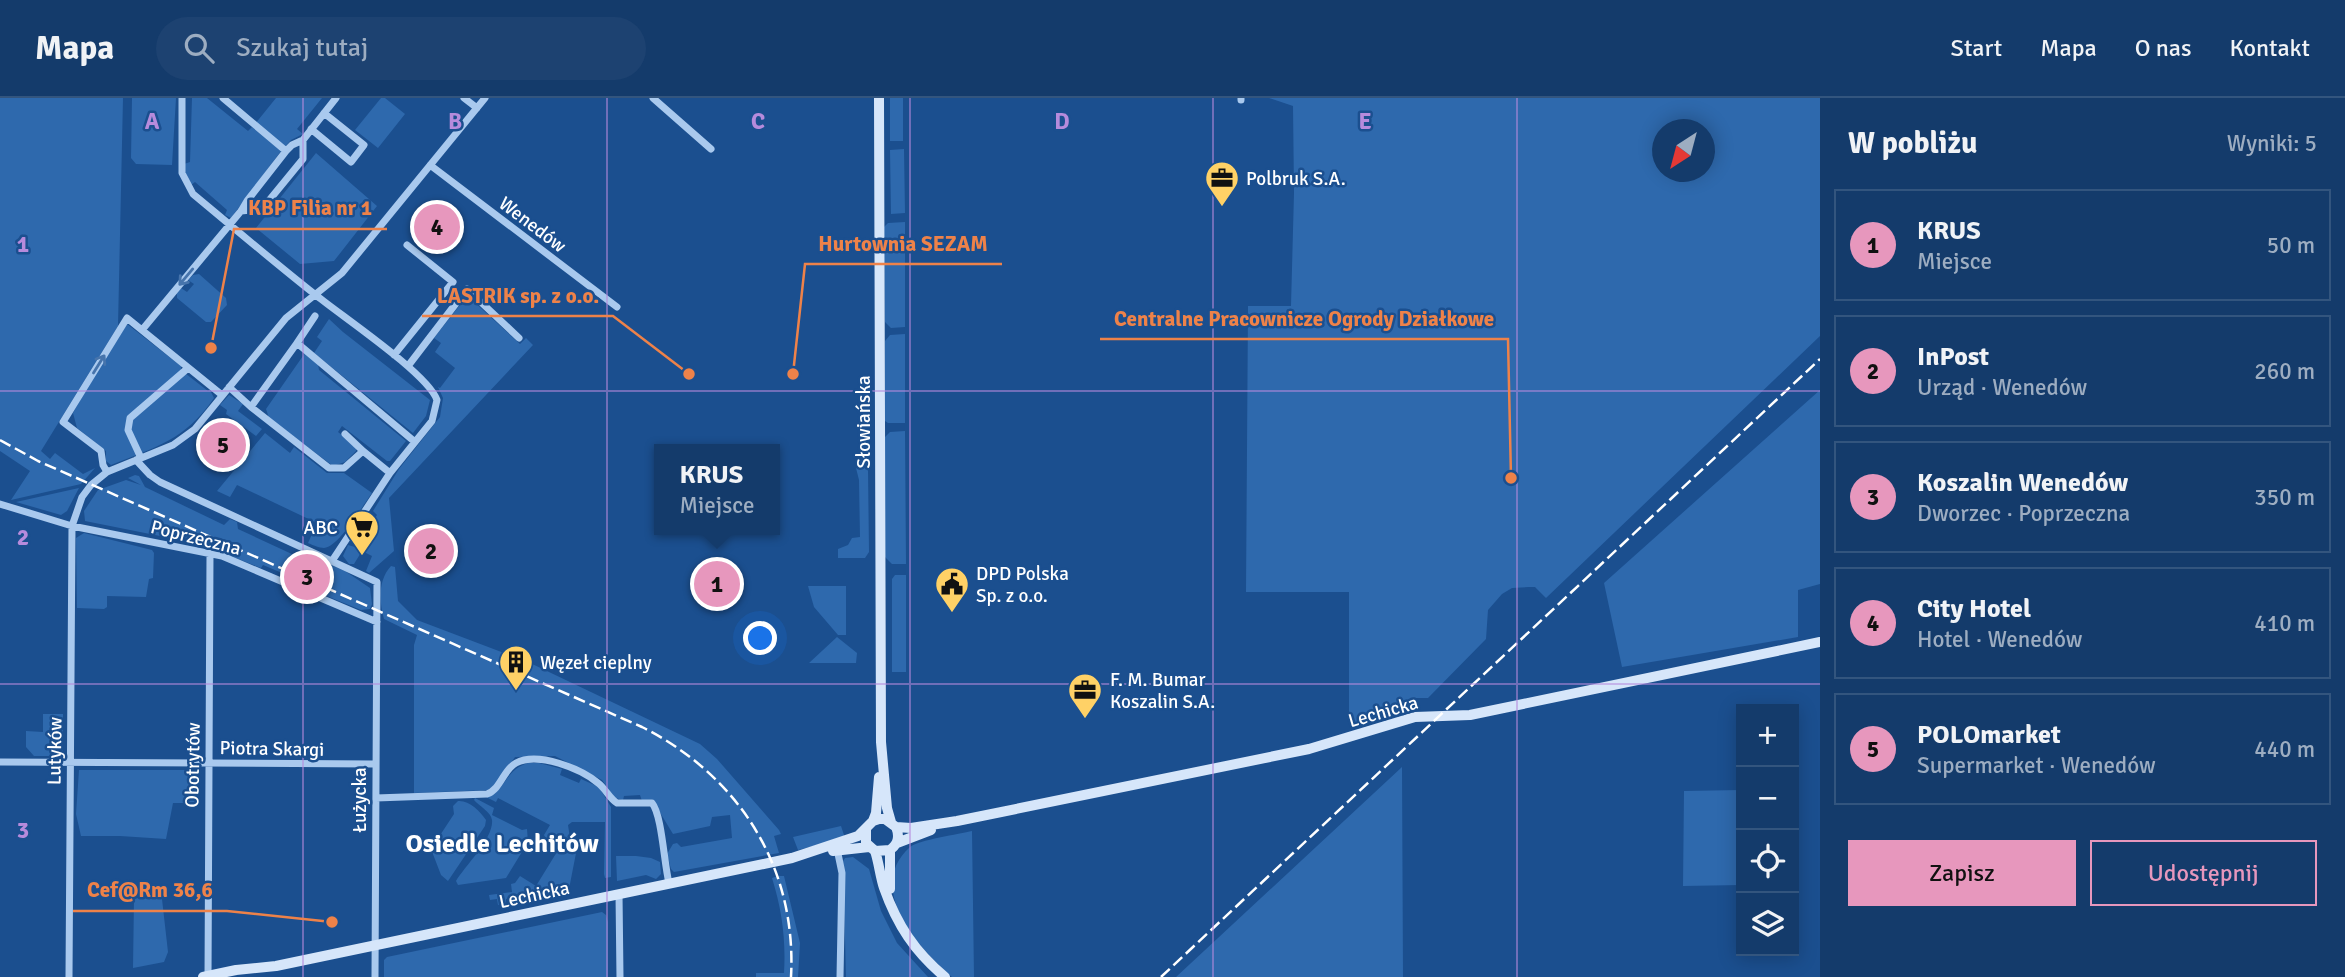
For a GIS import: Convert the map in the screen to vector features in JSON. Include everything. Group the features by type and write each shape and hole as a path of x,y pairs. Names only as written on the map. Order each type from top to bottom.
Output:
{"street":[{"path":"183,98 181,162 185,183 193,194 315,295 408,366 429,384 437,401 432,421 390,473 332,561 149,475 138,459 128,430 130,418 188,368"},
{"path":"223,98 286,151"},
{"path":"142,330 242,211 286,151 303,140 336,98"},
{"path":"464,98 477,108"},
{"path":"72,526 82,497 91,485 107,472 184,438 195,429 286,318 342,273 485,98"},
{"path":"653,98 711,149"},
{"name":"Słowiańska","path":"869,825 877,803 881,746 879,98"},
{"path":"311,129 351,162 364,145 324,113"},
{"path":"242,211 262,209 303,159 303,140"},
{"name":"Wenedów","path":"430,165 617,307"},
{"path":"394,355 453,282 407,245"},
{"path":"408,366 467,289 519,338"},
{"path":"251,407 315,316"},
{"path":"107,472 101,451 63,422 127,318 222,395"},
{"path":"297,343 415,442"},
{"path":"229,387 329,468 344,468 363,451"},
{"path":"345,434 390,473"},
{"name":"Poprzeczna","path":"0,504 72,526 210,554 377,622"},
{"name":"Lutyków","path":"69,977 72,526"},
{"name":"Obotrytów","path":"206,977 210,554"},
{"name":"Łużycka","path":"332,561 377,582 375,977"},
{"name":"Lechicka","path":"894,824 911,828 957,821 1309,749 1415,717 1470,715 1820,642"},
{"name":"Słowiańska","path":"881,746 887,808 894,824"},
{"path":"376,798 487,794 494,791 515,763 531,758 553,761 598,783 617,803 654,805 658,813 669,883"},
{"name":"Piotra Skargi","path":"0,762 375,764"},
{"path":"892,909 890,887 894,824 885,819 869,825 865,839 872,849 884,889 892,909 901,928 913,946 945,977"},
{"name":"Lechicka","path":"893,846 957,821"},
{"name":"Lechicka","path":"206,977 375,946 799,856 837,847 858,836 869,825"},
{"path":"872,849 893,846"},
{"path":"837,847 842,873 840,977"},
{"name":"Lechicka","path":"837,847 872,849"},
{"path":"619,894 620,977"},
{"name":"Lechicka","path":"243,977 276,966"}],"shaded area":[{"path":"0,98 123,98 118,326 41,451 50,459 55,453 83,474 95,468 81,484 11,500 30,471 0,451"},
{"path":"132,98 176,98 172,165 136,164 131,158"},
{"path":"192,98 207,98 248,131 252,127 281,151 231,218 225,215 227,210 195,182 191,185 185,174 184,164 190,162"},
{"path":"276,98 322,98 297,129 303,134 291,140 284,148 255,124"},
{"path":"381,98 385,98 405,114 378,148 355,130"},
{"path":"890,98 903,98 903,141 890,141"},
{"path":"1269,98 1820,98 1820,336 1546,598 1535,587 1512,588 1502,594 1488,610 1486,639 1428,698 1413,698 1413,704 1353,725 1349,724 1349,592 1246,592 1248,306 1291,306 1293,106"},
{"path":"904,149 905,213 891,214 890,150"},
{"path":"316,153 377,206 334,261 300,264 256,228"},
{"path":"905,222 905,327 891,328 885,322 884,227 888,223"},
{"path":"199,274 226,298 227,305 211,322 206,322 177,298 181,288 187,292 194,284 188,280"},
{"path":"470,298 520,344 526,338 533,345 389,498 394,551 369,573 366,571 372,556 362,551 354,564 349,564 343,556 348,545 355,547 377,515 373,511 399,469 440,417 443,398 438,387 440,388 455,368 435,352 441,343 434,338 463,301"},
{"path":"329,319 430,400 426,416 413,433 314,353 322,341 317,337"},
{"path":"127,324 181,366 181,370 210,390 214,398 181,433 156,447 111,465 106,461 106,451 77,428 73,413"},
{"path":"905,334 905,423 888,423 885,421 885,341 890,335"},
{"path":"305,353 318,364 319,370 406,441 390,461 342,426 338,432 356,446 356,451 345,462 333,466 269,418 266,409"},
{"path":"1820,390 1820,584 1798,590 1798,637 1622,667 1604,583"},
{"path":"229,395 243,404 238,411 262,429 256,436 226,414 227,410 220,405"},
{"path":"905,431 906,564 892,564 885,557 885,437 890,432"},
{"path":"265,433 290,453 294,447 327,473 344,473 372,493 337,541 330,546 322,548 308,543 317,523 237,485 230,497 217,491"},
{"path":"865,456 868,469 869,552 865,558 838,558 838,549 848,545 852,538 860,537 859,480 856,468"},
{"path":"139,476 145,487 224,525 230,519 237,522 238,529 294,555 299,551 345,571 370,588 370,609 361,610 312,590 313,586 263,565 261,568 205,548 205,545 85,521 84,511 98,490 126,480 141,485 128,478"},
{"path":"79,488 67,511 61,515 16,502"},
{"path":"84,533 152,550 153,578 149,579 146,597 107,596 107,607 104,609 77,608 76,538"},
{"path":"391,566 395,567 398,601 417,620 528,662 700,744 717,759 779,830 781,834 774,836 779,853 674,872 667,854 673,844 677,843 681,847 732,838 730,815 712,817 710,826 673,834 653,801 642,801 640,795 624,796 623,800 615,798 602,780 555,756 515,757 489,790 414,793 414,645 417,635 384,619 381,591"},
{"path":"895,575 906,575 906,672 892,672 892,579"},
{"path":"808,586 846,586 846,635 838,635 814,607"},
{"path":"837,637 857,653 856,663 809,663"},
{"path":"43,714 63,714 63,753 60,756 34,756 26,747 26,731 43,732"},
{"path":"528,763 562,769 560,775 579,783 581,779 599,787 611,807 611,877 605,878 604,874 605,822 572,822 568,825 570,838 577,848 569,889 518,900 517,897 506,899 506,903 498,905 497,899 490,900 489,895 512,892 511,884 520,876 536,886 560,847 544,835 550,825 498,798 496,802 486,797 498,791 514,771"},
{"path":"1402,767 1403,977 1176,977"},
{"path":"79,770 199,770 199,803 173,803 166,839 81,836 76,814"},
{"path":"1736,790 1736,885 1683,886 1684,791"},
{"path":"475,798 494,808 492,815 522,830 527,829 528,842 506,878 458,885 456,881 484,843 491,827 491,817"},
{"path":"458,801 474,807 486,820 485,826 448,881 441,875 431,849 454,814 453,806"},
{"path":"841,826 845,838 798,850 793,837"},
{"path":"972,831 974,977 952,977 925,951 901,917 894,899 893,881 897,863 914,844"},
{"path":"616,856 651,858 660,862 661,874 656,879 646,875 617,881"},
{"path":"853,857 869,869 881,911 897,943 928,977 846,977 843,861"},
{"path":"784,876 800,943 798,977 756,977 756,973 784,973 782,925 772,878"},
{"path":"134,898 162,899 168,952 164,962 133,968"},
{"path":"602,912 608,922 608,977 384,977 384,960 387,957"}],"railway":[{"path":"1161,977 1820,359"},
{"path":"0,440 38,461 642,727 676,747 707,771 733,799 755,829 772,862 784,898 790,937 791,977"}],"place":[{"name":"Polbruk S.A.","path":"1222,208"},
{"name":"City Hotel","path":"437,227"},
{"name":"KBP Filia nr 1","path":"211,348"},
{"name":"LASTRIK sp. z o.o.","path":"689,374"},
{"name":"Hurtownia SEZAM","path":"793,374"},
{"name":"POLOmarket","path":"223,445"},
{"name":"Centralne Pracownicze Ogrody Działkowe","path":"1511,478"},
{"name":"InPost","path":"431,551"},
{"name":"ABC","path":"362,557"},
{"name":"Koszalin Wenedów","path":"307,577"},
{"name":"KRUS","path":"717,584"},
{"name":"DPD Polska Sp. z o.o.","path":"952,614"},
{"name":"Węzeł cieplny","path":"516,692"},
{"name":"F. M. Bumar Koszalin S.A.","path":"1085,720"},
{"name":"Cef@Rm 36,6","path":"332,922"}],"district":[{"name":"Osiedle Lechitów","path":"502,843"}]}
